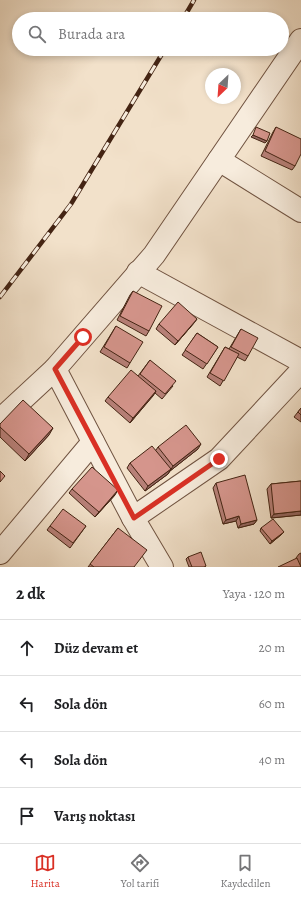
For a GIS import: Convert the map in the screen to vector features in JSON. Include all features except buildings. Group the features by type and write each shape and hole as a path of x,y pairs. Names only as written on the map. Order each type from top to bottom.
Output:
{"street":[{"path":"0,420 55,369 154,255 301,40"},
{"path":"219,160 301,211"},
{"path":"138,272 301,361"},
{"path":"55,369 134,518 162,567"},
{"path":"134,518 219,459 301,370"},
{"path":"0,553 93,442"}],"railway":[{"path":"187,12 194,0"},
{"path":"0,297 71,204 161,56"}],"route":[{"path":"83,337 55,369 134,518 219,459"}]}
